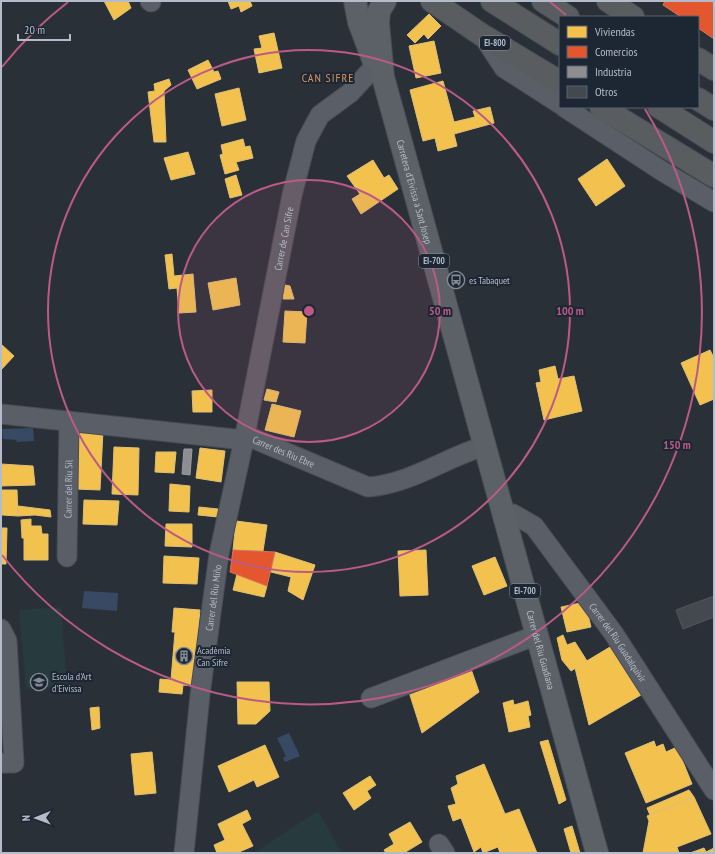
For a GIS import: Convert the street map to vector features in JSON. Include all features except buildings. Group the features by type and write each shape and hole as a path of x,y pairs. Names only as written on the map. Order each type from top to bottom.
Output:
{"highway":[{"name":"EI-800","path":"432,1 482,35 559,81"},
{"path":"492,1 559,43"},
{"path":"543,1 566,16"},
{"path":"608,1 631,16"},
{"path":"699,60 714,69"},
{"path":"699,100 714,109"},
{"path":"603,108 714,176"},
{"path":"661,108 714,142"}],"main road":[{"name":"Carretera d'Eivissa a Sant Josep","path":"356,1 359,22 379,71 484,446"},
{"name":"Carretera d'Eivissa a Sant Josep","path":"379,71 379,11 385,1"},
{"name":"Carrer del Riu Guadiana","path":"484,446 597,853"}],"street":[{"path":"482,35 504,68 559,103"},
{"name":"Carrer de Can Sifre","path":"244,440 292,195 306,141 320,115 379,71"},
{"path":"566,108 662,171 714,202"},
{"name":"Carrer des Riu Ebre","path":"1,414 244,440 252,438 368,487 383,486 413,476 484,446"},
{"name":"Carrer del Riu Sil","path":"67,557 69,421"},
{"name":"Carrer del Riu Miño","path":"184,853 200,694 220,554 244,440"},
{"name":"Carrer del Riu Guadalquivir","path":"504,516 513,514 534,526 614,634 714,790"},
{"path":"1,629 7,641 14,763 1,763"},
{"path":"371,698 537,635"},
{"path":"695,760 714,765"}],"green space":[{"path":"61,607 67,686 26,689 19,610"},
{"path":"318,811 342,853 254,853"}],"water":[{"path":"33,428 34,441 16,442 17,440 3,439 2,429"},
{"path":"84,591 118,593 117,611 82,608"},
{"path":"289,733 300,756 285,762 283,758 286,756 277,738"}],"place":[{"name":"es Tabaquet","path":"456,280"},
{"name":"Acadèmia Can Sifre","path":"184,656"},
{"name":"Escola d'Art d'Eivissa","path":"39,682"}],"district":[{"name":"CAN SIFRE","path":"328,78"}]}
